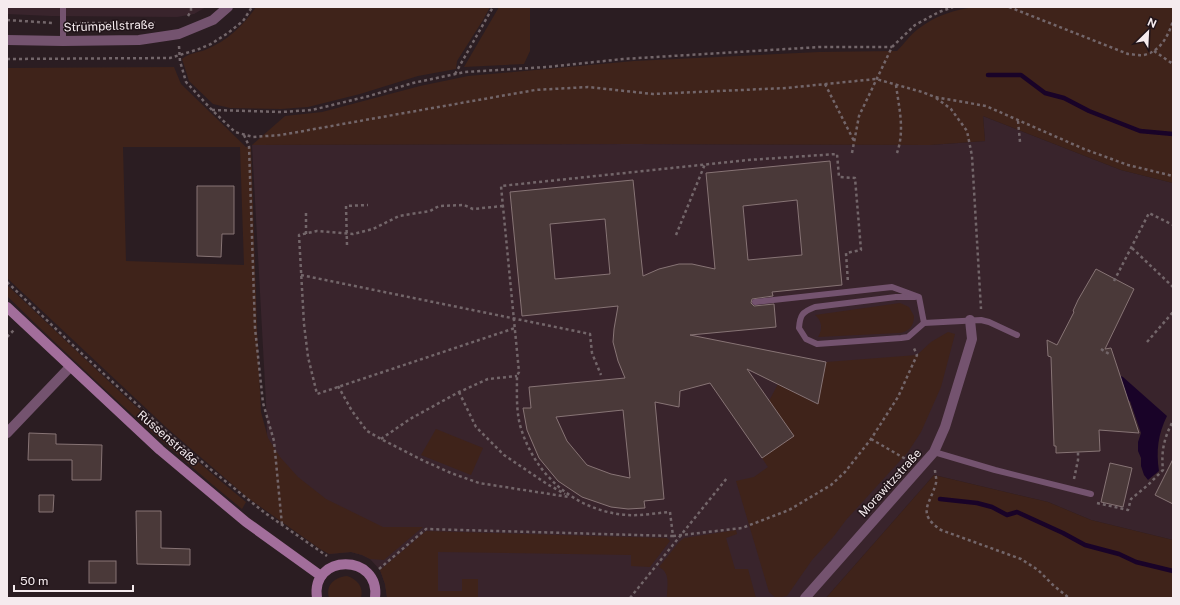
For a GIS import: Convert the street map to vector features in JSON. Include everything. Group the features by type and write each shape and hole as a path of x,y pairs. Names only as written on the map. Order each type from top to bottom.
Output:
{"street":[{"name":"Strümpellstraße","path":"7,40 139,40 179,34 213,20 228,7"},
{"name":"Russenstraße","path":"7,307 160,450 246,522 321,576"},
{"name":"Morawitzstraße","path":"805,598 934,452 944,427 972,338 970,320"},
{"path":"7,433 70,367"},
{"path":"317,598 316,588 321,576 332,567 346,563 360,567 370,576 375,589 375,598"}],"lane":[{"path":"63,41 64,7"},
{"path":"755,302 892,287 919,296"},
{"path":"919,296 896,297 814,307 805,311 800,318 799,328 806,339 817,344 908,337 924,323 970,320 989,322 1017,335"},
{"path":"919,296 924,323"},
{"path":"934,452 995,470 1091,494"}],"path":[{"path":"187,18 191,11 191,7"},
{"path":"7,59 170,58 199,50 228,33 243,22 252,7"},
{"path":"455,74 493,7"},
{"path":"852,153 858,116 892,47 915,25 939,12 953,7"},
{"path":"1009,7 1128,54 1143,55 1154,51 1164,42 1173,21"},
{"path":"7,20 63,23 156,23"},
{"path":"179,34 180,54 186,82 235,132 253,137 281,135 535,90 588,87 653,94 786,88 876,79 936,97 986,106 1084,149 1128,165 1173,176"},
{"path":"212,110 268,112 312,110 413,83 466,72 547,67 623,59 820,47 892,47"},
{"path":"1154,51 1173,64"},
{"path":"825,84 855,141"},
{"path":"896,85 902,126 900,145 897,153"},
{"path":"936,97 951,109 967,131 972,156 981,320"},
{"path":"1018,121 1020,142"},
{"path":"244,135 249,146 255,328 263,403 274,441 282,526"},
{"path":"570,497 543,472 528,447 520,424 517,376 520,372 501,186 705,164 837,154 839,177 855,178 861,250 846,253 849,291"},
{"path":"676,235 705,164"},
{"path":"347,245 346,206 368,205"},
{"path":"503,206 473,209 464,205 439,206 430,211 399,216 373,229 353,234 317,231 299,235 304,324 308,357 316,394 515,328"},
{"path":"306,213 306,234"},
{"path":"1114,281 1132,248 1148,213 1173,225"},
{"path":"1132,248 1173,287"},
{"path":"301,275 590,334 592,353 601,375"},
{"path":"7,282 171,435 241,495 282,526 326,556 332,555"},
{"path":"1147,342 1173,312"},
{"path":"370,576 426,529 673,536 742,528 789,510 831,484 844,472 871,439 898,397 917,354 908,337"},
{"path":"1101,349 1109,354"},
{"path":"380,439 410,419 459,392 488,379 517,376"},
{"path":"338,386 352,411 367,431 431,464 479,483 570,497"},
{"path":"459,392 476,427 504,455 547,484 570,497 597,509 614,513 635,515 670,512 673,536"},
{"path":"1091,494 1089,502 1128,510 1131,499 1148,486 1163,470 1162,459 1164,440 1173,421"},
{"path":"871,439 920,468"},
{"path":"1072,489 1078,460 1078,451"},
{"path":"935,470 936,482 926,508 927,518 933,524 941,530 1021,559 1030,564 1052,585 1069,598"},
{"path":"630,598 727,478"}],"shaded area":[{"path":"7,7 206,7 194,14 177,17 51,16 7,14"},
{"path":"256,7 490,7 457,61 456,69 418,76 360,94 308,107 281,109 230,108 213,104 189,81 182,59 190,54 205,50 220,42 240,27"},
{"path":"499,7 530,7 530,51 524,64 464,67"},
{"path":"976,7 1173,7 1173,183 1121,170 983,116 985,141 930,145 252,145 285,116 322,112 420,86 468,76 634,61 819,52 897,51 915,31 931,20 953,11"},
{"path":"174,67 181,84 246,147 251,147 261,412 268,438 280,457 298,477 326,499 383,527 423,527 384,560 370,559 351,552 329,554 248,498 168,429 7,278 7,68","holes":["123,147 240,147 244,265 126,261"]},
{"path":"983,116 1121,170 1173,183 1173,540 1091,520 1048,502 934,475 826,598 387,598 385,584 380,570 370,559 351,552 329,554 269,508 266,403 252,145 930,145 985,141"},
{"path":"7,285 154,423 246,502 242,509 152,432 64,351 7,296"},
{"path":"900,303 909,307 914,316 912,326 906,331 899,333 818,337 821,331 821,325 815,315"},
{"path":"948,332 955,334 941,387 921,432 908,452 812,560 787,596 776,598 769,592 736,481 754,477 768,467 762,458 769,401 778,384 817,404 826,362 917,355 931,342"},
{"path":"1116,374 1123,377 1167,416 1158,443 1159,471 1148,480 1144,475 1141,466 1141,458 1138,451 1138,442 1141,433 1130,401 1126,402"},
{"path":"436,429 483,448 471,475 421,455"},
{"path":"934,475 1048,502 1091,520 1173,540 1173,598 826,598"},
{"path":"736,530 737,534 726,538 735,569 748,569 756,598 667,598 667,576 659,567 679,542 684,538"},
{"path":"426,531 667,538 670,541 650,567 631,566 631,555 438,552 438,591 462,591 462,579 478,579 478,598 387,598 385,584 380,570"},
{"path":"347,576 357,581 361,587 361,598 329,598 328,589 332,582"}],"building":[{"path":"830,161 842,285 772,292 773,296 752,299 751,303 754,306 774,304 776,327 690,335 826,362 818,404 747,369 794,436 762,458 710,383 680,391 679,407 655,402 664,499 644,501 645,508 628,509 611,507 582,497 558,481 539,458 527,430 523,408 531,408 529,387 625,378 618,361 613,342 618,306 522,316 510,192 633,180 643,276 659,269 679,264 692,264 715,269 706,173","holes":["797,200 802,255 748,260 743,206","605,219 610,274 555,279 550,224","623,410 630,478 611,474 587,465 567,441 556,417"]},
{"path":"197,186 234,186 234,234 222,234 221,257 197,256"},
{"path":"1096,269 1134,289 1105,349 1111,348 1139,433 1099,430 1100,451 1056,453 1056,446 1054,446 1051,357 1048,356 1047,340 1057,345 1074,312 1073,311 1078,300"},
{"path":"29,433 56,434 56,444 102,445 101,480 72,480 72,460 28,460"},
{"path":"1173,459 1173,504 1155,495"},
{"path":"1110,463 1132,468 1123,507 1101,502"},
{"path":"39,495 54,495 53,512 39,512"},
{"path":"136,511 161,511 161,548 190,549 190,565 137,564"},
{"path":"89,561 116,561 116,583 89,583"}],"waterway":[{"path":"988,75 1021,75 1045,93 1064,98 1089,111 1140,131 1173,134"},
{"path":"940,499 977,503 992,507 1007,515 1017,512 1085,545 1119,554 1136,562 1173,571"}]}
